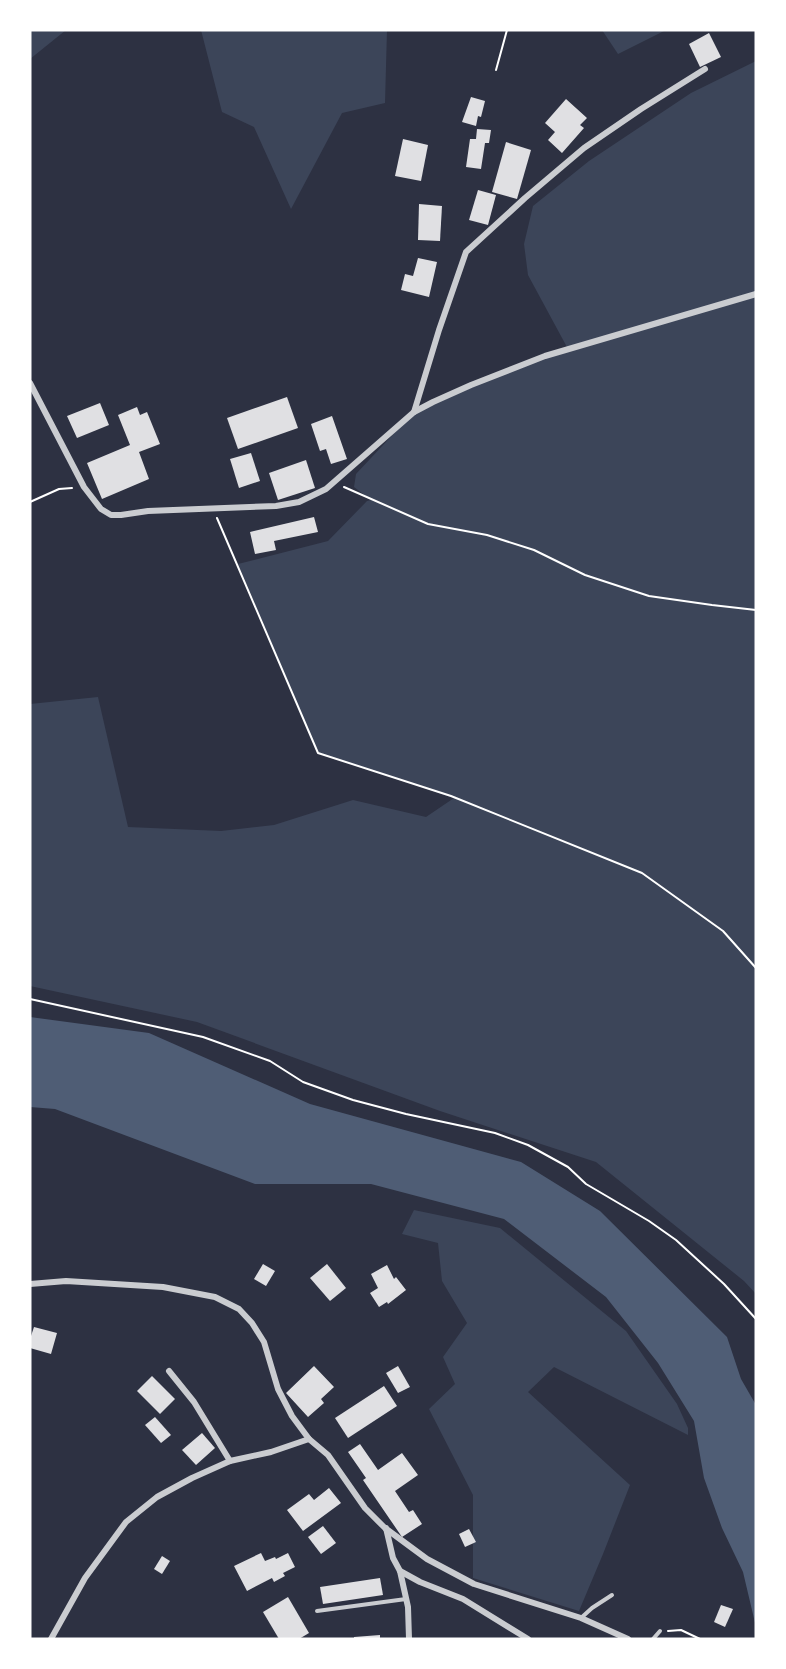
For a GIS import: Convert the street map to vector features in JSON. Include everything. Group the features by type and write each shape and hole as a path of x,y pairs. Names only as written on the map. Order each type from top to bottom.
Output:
{"street":[{"path":"414,412 466,252 584,148 705,69"},
{"path":"30,383 84,487 101,509 111,515 276,506 299,502 326,489 414,412 471,385 545,356 756,294"},
{"path":"30,1284 66,1281 163,1287 215,1297 239,1309 252,1323 264,1342 285,1405 309,1439 328,1455 365,1508 386,1527 427,1559 474,1584 581,1618 628,1639"},
{"path":"169,1371 194,1402 230,1461"},
{"path":"51,1639 85,1578 126,1522 157,1497 230,1461 271,1452 309,1439"},
{"path":"386,1527 406,1599 409,1639"},
{"path":"400,1571 420,1582 463,1599 528,1639"}],"lane":[{"path":"581,1618 612,1595"},
{"path":"317,1611 406,1599"},
{"path":"653,1639 660,1631"}],"path":[{"path":"496,70 507,30"},
{"path":"333,481 428,524 487,535 534,550 585,575 649,596 756,609"},
{"path":"30,502 59,489 84,487"},
{"path":"213,508 318,753 451,796 642,873 723,931 756,968"},
{"path":"30,999 203,1037 270,1061 303,1082 353,1100 495,1133 528,1145 568,1167 586,1184 650,1221 676,1240 724,1284 756,1319"},
{"path":"660,1631 681,1630 699,1639"}],"shaded area":[{"path":"30,30 66,30 30,59"},
{"path":"201,30 387,30 385,103 342,113 291,209 254,127 222,112"},
{"path":"602,30 666,30 618,54"},
{"path":"756,61 756,1294 744,1281 596,1162 440,1111 197,1022 30,986 30,704 98,697 128,827 221,831 274,825 353,800 426,817 454,798 318,753 238,564 328,541 367,501 371,500 354,487 356,474 414,412 433,402 568,349 528,275 524,244 533,206 589,161 691,93"},
{"path":"30,1017 149,1033 310,1104 521,1162 600,1211 727,1337 741,1379 756,1405 756,1627 743,1572 722,1528 704,1478 694,1421 658,1363 606,1297 504,1219 371,1184 255,1184 55,1109 30,1107"},
{"path":"414,1210 500,1228 626,1331 677,1404 688,1428 688,1435 554,1367 528,1392 630,1485 579,1611 473,1578 473,1495 429,1409 455,1384 443,1357 467,1323 442,1281 438,1243 402,1234"}],"building":[{"path":"709,33 721,57 700,67 689,44"},
{"path":"471,97 485,101 476,126 462,122"},
{"path":"566,99 587,118 580,125 584,128 562,153 548,140 555,132 545,123"},
{"path":"477,129 491,130 489,143 485,143 481,169 466,167 470,139 476,139"},
{"path":"403,139 428,145 421,181 395,176"},
{"path":"506,142 531,150 517,199 492,192"},
{"path":"478,190 496,195 488,225 469,220"},
{"path":"419,204 442,206 440,241 418,240"},
{"path":"418,258 437,262 429,297 401,290 405,274 413,276"},
{"path":"287,397 298,428 238,449 227,418"},
{"path":"100,403 109,425 77,438 67,416"},
{"path":"137,407 140,415 147,412 160,444 139,452 149,479 102,499 87,463 130,445 118,415"},
{"path":"332,416 347,459 331,464 326,449 320,451 311,424"},
{"path":"251,453 260,481 239,488 230,459"},
{"path":"306,460 315,488 278,500 269,473"},
{"path":"314,517 318,532 274,541 276,550 255,554 250,532"},
{"path":"263,1264 275,1271 266,1286 254,1279"},
{"path":"327,1264 346,1288 330,1301 310,1278"},
{"path":"387,1265 394,1279 396,1277 406,1290 388,1304 387,1302 379,1307 370,1293 378,1288 371,1274"},
{"path":"34,1327 57,1333 51,1354 30,1348 30,1336"},
{"path":"314,1366 334,1387 321,1399 324,1403 308,1417 286,1393"},
{"path":"398,1366 410,1387 398,1393 386,1373"},
{"path":"152,1376 175,1399 160,1414 137,1391"},
{"path":"384,1386 397,1406 348,1438 335,1418"},
{"path":"155,1417 171,1435 161,1443 145,1425"},
{"path":"202,1433 215,1448 196,1465 182,1450"},
{"path":"360,1444 378,1470 402,1453 418,1475 395,1491 409,1512 413,1510 422,1524 402,1537 363,1480 366,1478 348,1452"},
{"path":"329,1488 341,1503 303,1531 287,1510 309,1494 314,1500"},
{"path":"323,1526 336,1543 321,1554 308,1537"},
{"path":"469,1529 476,1542 465,1547 459,1534"},
{"path":"261,1553 265,1561 288,1553 295,1567 283,1573 285,1576 274,1582 272,1578 247,1591 234,1566"},
{"path":"162,1556 170,1561 162,1574 154,1569"},
{"path":"380,1578 383,1595 323,1604 320,1587"},
{"path":"288,1597 309,1633 299,1639 279,1639 263,1612"},
{"path":"721,1605 733,1609 725,1627 714,1622"},
{"path":"380,1635 380,1639 354,1639 354,1637"}]}
